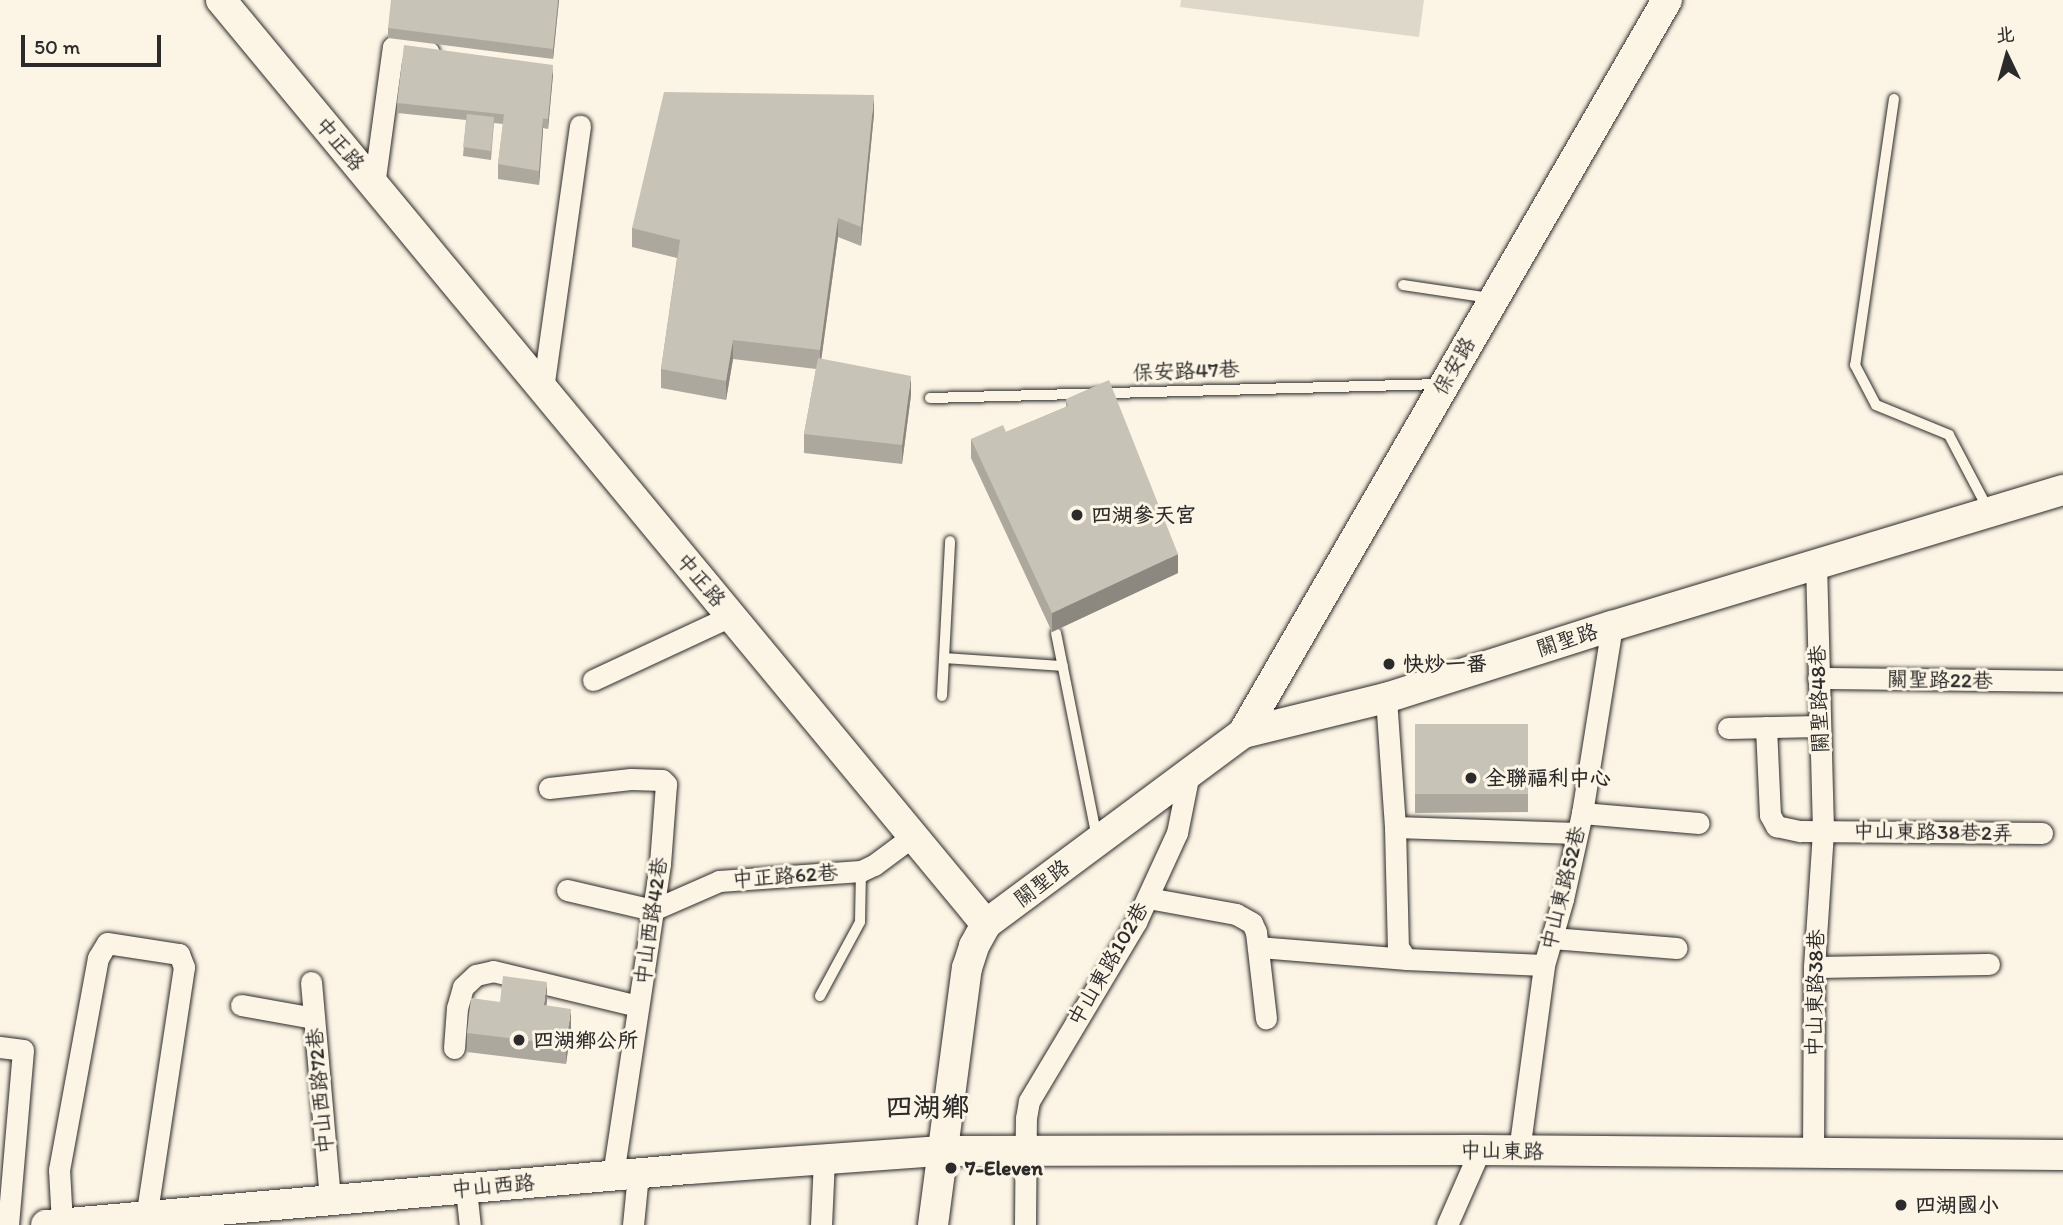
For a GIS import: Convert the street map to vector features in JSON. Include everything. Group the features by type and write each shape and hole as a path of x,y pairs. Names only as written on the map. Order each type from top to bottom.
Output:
{"main road":[{"name":"中正路","path":"221,0 986,925"},
{"name":"保安路","path":"1243,733 1667,0"},
{"name":"關聖路","path":"986,925 1243,733 1386,698 1612,626 2063,491"},
{"path":"933,1225 967,968 974,946 986,925"},
{"name":"中山東路","path":"941,1150 1480,1150 1813,1155 2063,1155"},
{"name":"中山西路","path":"54,1224 146,1221 330,1201 941,1150"}],"street":[{"path":"374,185 393,47 446,54"},
{"path":"543,389 580,126"},
{"name":"關聖路48巷","path":"1816,567 1823,830"},
{"path":"593,680 731,616"},
{"name":"中山東路52巷","path":"1519,1151 1544,965 1580,823 1612,626"},
{"name":"關聖路22巷","path":"1818,678 2063,681"},
{"path":"1386,698 1395,827 1398,947 1406,958"},
{"path":"1728,728 1819,726"},
{"name":"中山東路38巷2弄","path":"1766,727 1770,815 1776,825 1800,831 2042,833"},
{"name":"中山東路102巷","path":"1025,1225 1028,1152 1026,1118 1035,1088 1148,898 1177,833 1189,773"},
{"name":"中山西路42巷","path":"548,788 653,778 662,779 666,784 653,910 638,1006 625,1175 633,1225"},
{"path":"1395,827 1699,823"},
{"name":"中山東路38巷","path":"1813,1155 1814,967 1823,830"},
{"name":"中正路62巷","path":"653,910 719,881 861,870 874,865 913,836"},
{"path":"567,890 653,910"},
{"path":"1148,898 1244,917 1256,932 1266,1018"},
{"path":"1552,938 1677,948"},
{"path":"54,1224 59,1170 98,958 107,943 179,954 184,967 146,1221"},
{"path":"1258,947 1544,965"},
{"path":"1814,967 1989,964"},
{"path":"454,1048 457,1008 463,987 477,975 493,971 638,1006"},
{"name":"中山西路72巷","path":"311,982 330,1201"},
{"path":"241,1006 314,1018"},
{"path":"0,1047 23,1050 8,1225"},
{"path":"1447,1225 1480,1150"},
{"path":"821,1225 824,1159"},
{"path":"466,1189 470,1225"}],"lane":[{"path":"1894,99 1855,365 1877,405 1949,435 1989,512"},
{"path":"1403,285 1493,299"},
{"name":"保安路47巷","path":"930,398 1444,383"},
{"path":"942,696 950,541"},
{"path":"1056,633 1098,841"},
{"path":"945,658 1063,666"},
{"path":"820,996 860,922 861,870"}],"shaded area":[{"path":"1181,0 1424,0 1419,37 1180,7"}],"building":[{"path":"391,0 558,0 553,49 388,28"},
{"path":"404,45 553,65 548,119 397,103"},
{"path":"664,92 874,95 861,227 838,218 820,350 733,340 726,381 661,369 680,240 632,228"},
{"path":"467,114 494,117 491,151 463,147"},
{"path":"504,114 543,118 539,171 498,164"},
{"path":"818,358 911,376 902,445 804,434"},
{"name":"四湖參天宮","path":"1109,380 1178,554 1052,613 971,439 1003,425 1006,432 1068,406 1066,399"},
{"name":"全聯福利中心","path":"1415,724 1528,724 1528,794 1415,794"},
{"path":"503,976 547,982 544,1005 571,1009 566,1045 467,1033 471,998 500,1002"}],"place":[{"name":"四湖參天宮","path":"1077,515"},
{"name":"快炒一番","path":"1389,664"},
{"name":"全聯福利中心","path":"1471,778"},
{"name":"四湖鄉公所","path":"519,1040"},
{"name":"7-Eleven","path":"951,1168"},
{"name":"四湖國小","path":"1901,1205"}],"district":[{"name":"四湖鄉","path":"927,1106"}]}
